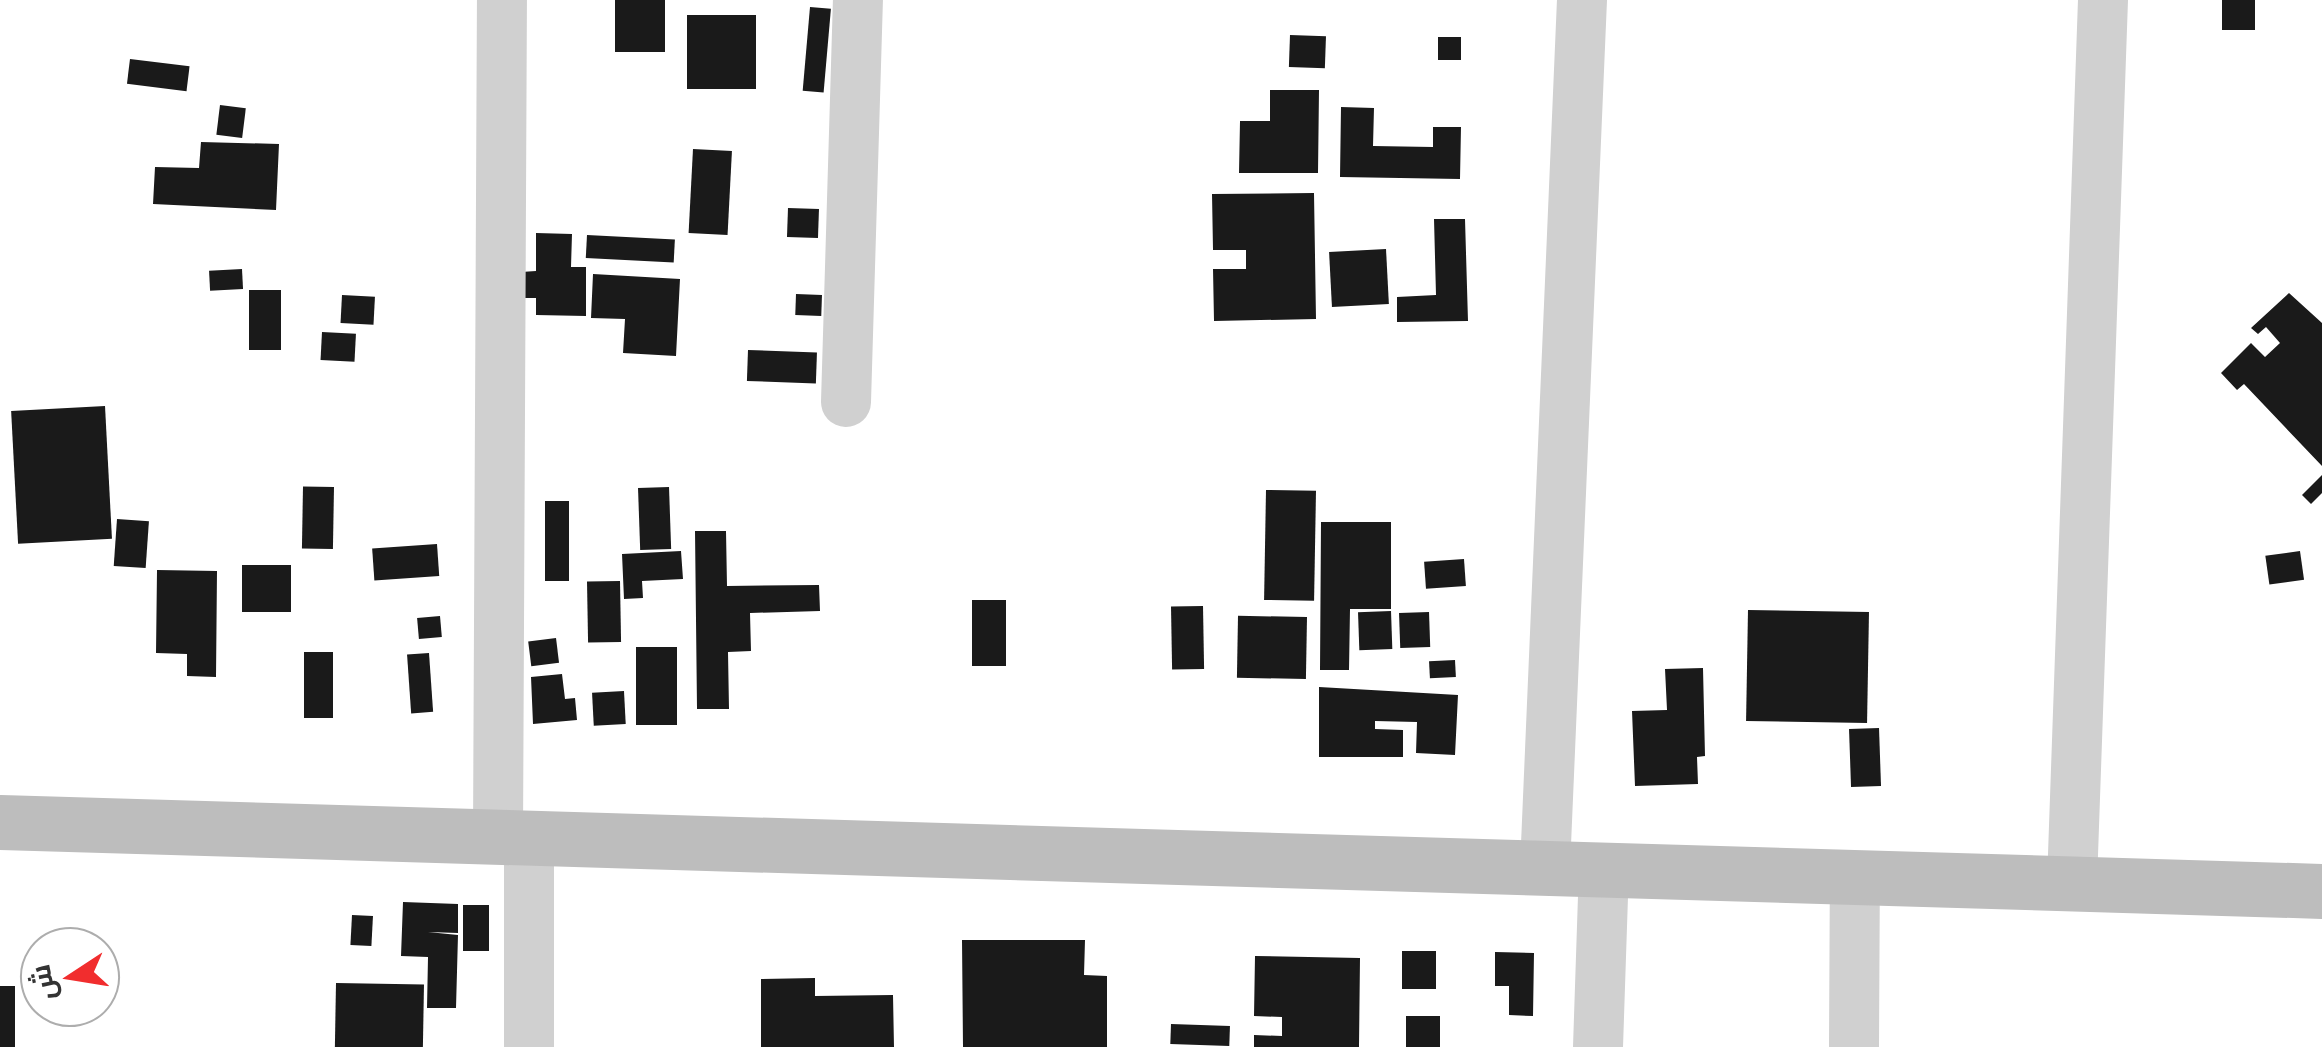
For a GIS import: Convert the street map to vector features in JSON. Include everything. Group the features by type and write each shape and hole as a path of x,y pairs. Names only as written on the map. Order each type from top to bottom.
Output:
{"street":[{"path":"502,0 514,837 530,1047"},
{"path":"846,402 858,0"},
{"path":"1546,868 1582,0"},
{"path":"2072,884 2103,0"},
{"path":"0,822 2322,891"},
{"path":"1598,1047 1604,870"},
{"path":"1854,877 1854,1047"}],"building":[{"path":"615,0 665,0 665,52 615,52"},
{"path":"2222,0 2255,0 2255,30 2222,30"},
{"path":"810,7 831,9 824,93 803,91"},
{"path":"687,15 756,15 756,89 687,89"},
{"path":"1290,35 1326,36 1325,68 1289,67"},
{"path":"1438,37 1461,37 1461,60 1438,60"},
{"path":"130,59 190,66 187,91 127,84"},
{"path":"1270,90 1319,90 1318,173 1239,173 1240,121 1270,121"},
{"path":"220,105 246,108 242,138 216,135"},
{"path":"1341,107 1374,108 1373,146 1433,147 1433,127 1461,127 1460,179 1340,177"},
{"path":"201,142 279,144 276,210 153,204 155,167 199,168"},
{"path":"693,149 732,151 728,235 689,233"},
{"path":"1314,193 1316,319 1214,321 1213,269 1246,269 1246,250 1213,250 1212,194"},
{"path":"788,208 819,209 818,238 787,237"},
{"path":"1434,219 1465,219 1468,321 1397,322 1397,297 1436,295"},
{"path":"536,233 572,234 571,267 586,267 586,316 536,315 536,298 520,298 521,272 536,271"},
{"path":"587,235 675,240 674,263 586,258"},
{"path":"1386,249 1389,304 1332,307 1329,252"},
{"path":"242,269 243,289 210,291 209,271"},
{"path":"593,274 680,279 676,356 623,353 625,319 591,318"},
{"path":"249,290 281,290 281,350 249,350"},
{"path":"2289,293 2322,323 2322,466 2244,384 2237,390 2221,373 2251,343 2265,357 2280,343 2266,327 2258,334 2251,328"},
{"path":"796,294 822,295 821,316 795,315"},
{"path":"342,295 375,297 373,325 341,323"},
{"path":"322,332 356,334 354,362 321,360"},
{"path":"748,350 817,352 816,383 747,381"},
{"path":"105,406 112,539 18,544 11,411"},
{"path":"2322,475 2322,493 2311,504 2302,495"},
{"path":"303,486 334,487 333,549 302,548"},
{"path":"669,487 671,549 640,550 638,488"},
{"path":"1266,490 1316,491 1314,601 1264,600"},
{"path":"545,501 569,501 569,581 545,581"},
{"path":"117,519 149,521 146,568 114,566"},
{"path":"1321,522 1391,522 1391,609 1350,609 1349,670 1320,670"},
{"path":"695,531 726,531 727,586 819,585 820,611 750,613 751,651 728,652 729,709 697,709"},
{"path":"437,544 439,576 374,580 372,549"},
{"path":"681,551 683,579 642,581 643,598 624,599 622,554"},
{"path":"2300,551 2304,580 2269,585 2265,556"},
{"path":"1464,559 1466,586 1426,589 1424,562"},
{"path":"242,565 291,565 291,612 242,612"},
{"path":"157,570 217,571 216,677 187,676 187,654 156,653"},
{"path":"620,581 621,642 588,643 587,582"},
{"path":"972,600 1006,600 1006,666 972,666"},
{"path":"1203,606 1204,669 1172,670 1171,607"},
{"path":"1748,610 1869,612 1867,723 1746,721"},
{"path":"1391,611 1392,649 1359,650 1358,612"},
{"path":"1429,612 1430,647 1400,648 1399,613"},
{"path":"440,616 442,637 419,639 417,618"},
{"path":"1238,616 1307,617 1306,679 1237,678"},
{"path":"556,638 559,663 531,666 528,641"},
{"path":"636,647 677,647 677,725 636,725"},
{"path":"304,652 333,652 333,718 304,718"},
{"path":"429,653 433,712 411,713 407,655"},
{"path":"1455,660 1456,677 1430,678 1429,661"},
{"path":"1703,668 1705,756 1697,757 1698,784 1635,786 1632,711 1667,710 1665,669"},
{"path":"562,674 565,699 575,698 577,720 533,724 531,677"},
{"path":"1319,687 1458,695 1455,755 1416,753 1417,722 1375,721 1375,729 1403,730 1403,757 1319,757"},
{"path":"624,691 626,724 594,726 592,693"},
{"path":"1879,728 1881,786 1851,787 1849,729"},
{"path":"403,902 458,904 458,933 428,932 458,935 456,1008 427,1008 428,957 401,956"},
{"path":"463,905 489,905 489,951 463,951"},
{"path":"352,915 373,916 371,946 350,945"},
{"path":"962,940 1085,940 1084,975 1107,976 1107,1047 963,1047"},
{"path":"1402,951 1436,951 1436,989 1402,989"},
{"path":"1495,952 1534,953 1533,1016 1509,1015 1509,986 1495,986"},
{"path":"1255,956 1360,958 1359,1047 1254,1047 1254,1035 1282,1036 1282,1017 1254,1016"},
{"path":"815,978 815,996 893,995 894,1047 761,1047 761,979"},
{"path":"336,983 424,985 423,1047 335,1047"},
{"path":"0,986 15,986 15,1047 0,1047"},
{"path":"1406,1016 1440,1016 1440,1047 1406,1047"},
{"path":"1171,1024 1230,1026 1229,1046 1170,1044"}]}
